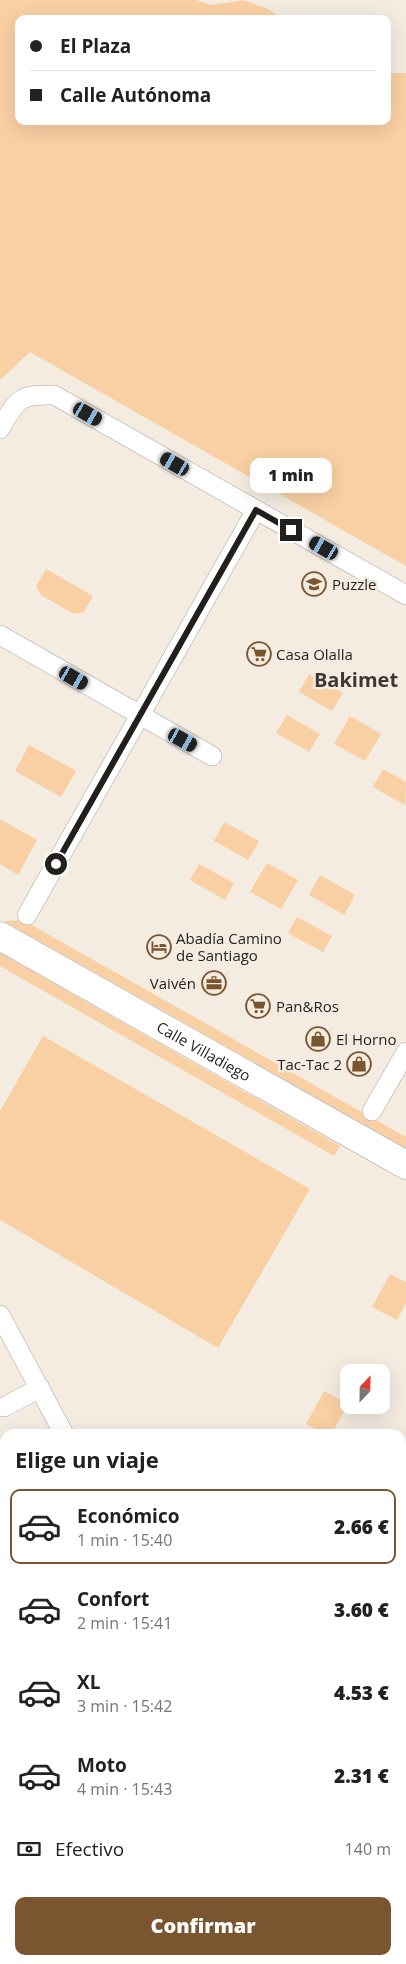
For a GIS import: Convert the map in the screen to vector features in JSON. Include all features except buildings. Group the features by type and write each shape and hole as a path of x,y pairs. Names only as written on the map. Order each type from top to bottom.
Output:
{"highway":[{"name":"Calle Villadiego","path":"0,936 406,1166"}],"street":[{"path":"0,429 17,401 34,394 54,395 406,595"},
{"path":"27,915 256,510"},
{"path":"0,636 212,756"},
{"path":"372,1111 406,1052"},
{"path":"0,1315 61,1429"},
{"path":"4,1407 40,1388"}],"shaded area":[{"path":"0,0 196,0 211,5 244,0 270,10 276,15 15,15 15,125 391,125 391,73 406,73 406,566 30,352 0,380"},
{"path":"46,569 93,596 84,612 74,614 41,595 36,586"},
{"path":"309,674 343,693 332,711 299,692"},
{"path":"287,715 320,734 309,752 276,733"},
{"path":"350,716 381,734 365,761 334,744"},
{"path":"29,745 76,771 61,797 15,771"},
{"path":"383,769 406,782 405,805 373,787"},
{"path":"0,819 37,840 18,875 0,864"},
{"path":"224,822 259,841 248,860 214,841"},
{"path":"267,863 298,880 281,909 250,892"},
{"path":"199,864 234,883 225,900 190,880"},
{"path":"320,875 355,895 344,915 309,895"},
{"path":"297,917 332,936 323,952 288,933"},
{"path":"23,920 406,1137 406,1148 4,921"},
{"path":"0,953 340,1146 334,1156 0,966"},
{"path":"43,1036 310,1189 218,1348 0,1220 0,1111"},
{"path":"390,1274 406,1282 406,1303 397,1320 372,1307"},
{"path":"324,1391 340,1400 340,1414 343,1414 335,1429 315,1429 306,1424"}],"place":[{"name":"Puzzle","path":"314,584"},
{"name":"Casa Olalla","path":"259,654"},
{"name":"Abadía Camino de Santiago","path":"159,947"},
{"name":"Vaivén","path":"214,983"},
{"name":"Pan&Ros","path":"258,1006"},
{"name":"El Horno","path":"318,1039"},
{"name":"Tac-Tac 2","path":"359,1064"}],"district":[{"name":"Bakimet","path":"356,679"}],"route":[{"path":"56,864 256,510 291,530"}]}
